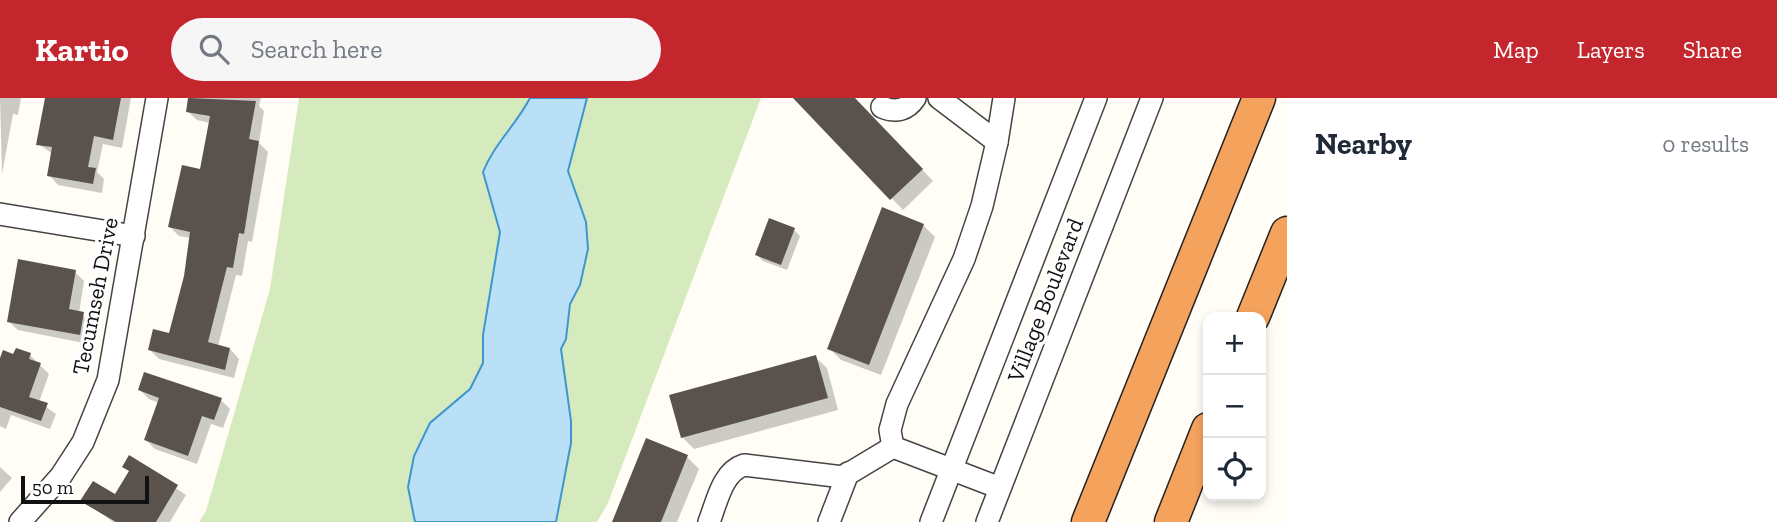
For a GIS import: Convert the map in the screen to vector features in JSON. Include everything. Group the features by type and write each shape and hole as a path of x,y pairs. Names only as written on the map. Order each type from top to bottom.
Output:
{"highway":[{"path":"1088,522 1259,98"},
{"path":"1255,312 1287,233"},
{"path":"1171,522 1204,438"}],"street":[{"name":"Tecumseh Drive","path":"20,522 61,476 94,418 115,354 157,98"},
{"path":"877,102 899,110 909,107 915,98"},
{"path":"939,98 997,142"},
{"path":"893,447 890,430 897,404 964,259 982,206 1004,98"},
{"name":"Village Boulevard","path":"931,522 1096,98"},
{"name":"Village Boulevard","path":"986,522 1152,98"},
{"path":"0,214 134,236"},
{"path":"893,447 1000,488"},
{"path":"709,522 725,480 733,468 744,465 843,477 893,447"},
{"path":"829,522 848,473"}],"green space":[{"path":"299,98 761,98 608,503 597,522 199,522 206,511 270,289"}],"water":[{"path":"530,98 587,98 568,171 586,222 588,249 580,285 570,304 566,339 561,349 571,421 571,443 556,522 415,522 408,487 414,456 430,423 470,389 483,363 483,335 500,232 483,172 493,152"}],"building":[{"path":"45,98 121,98 113,140 94,136 88,167 96,168 93,184 47,176 52,147 36,145"},
{"path":"188,98 256,101 249,139 259,141 244,234 239,233 233,268 227,267 208,342 230,348 225,370 148,350 153,329 169,333 184,276 190,232 168,227 182,165 200,169 210,116 186,112"},
{"path":"793,98 855,98 923,169 890,200"},
{"path":"882,207 924,224 869,365 827,349"},
{"path":"769,218 795,228 781,265 755,255"},
{"path":"18,259 76,270 69,309 84,312 80,335 7,322"},
{"path":"16,348 31,353 29,359 41,363 29,397 48,403 41,421 0,407 0,358 3,350 13,354"},
{"path":"816,355 828,398 681,438 669,395"},
{"path":"144,372 222,398 214,420 202,416 188,456 144,440 159,398 138,390"},
{"path":"646,438 688,455 661,522 612,522"},
{"path":"129,455 178,485 156,522 116,522 80,501 93,481 115,494 129,471 122,467"}]}
